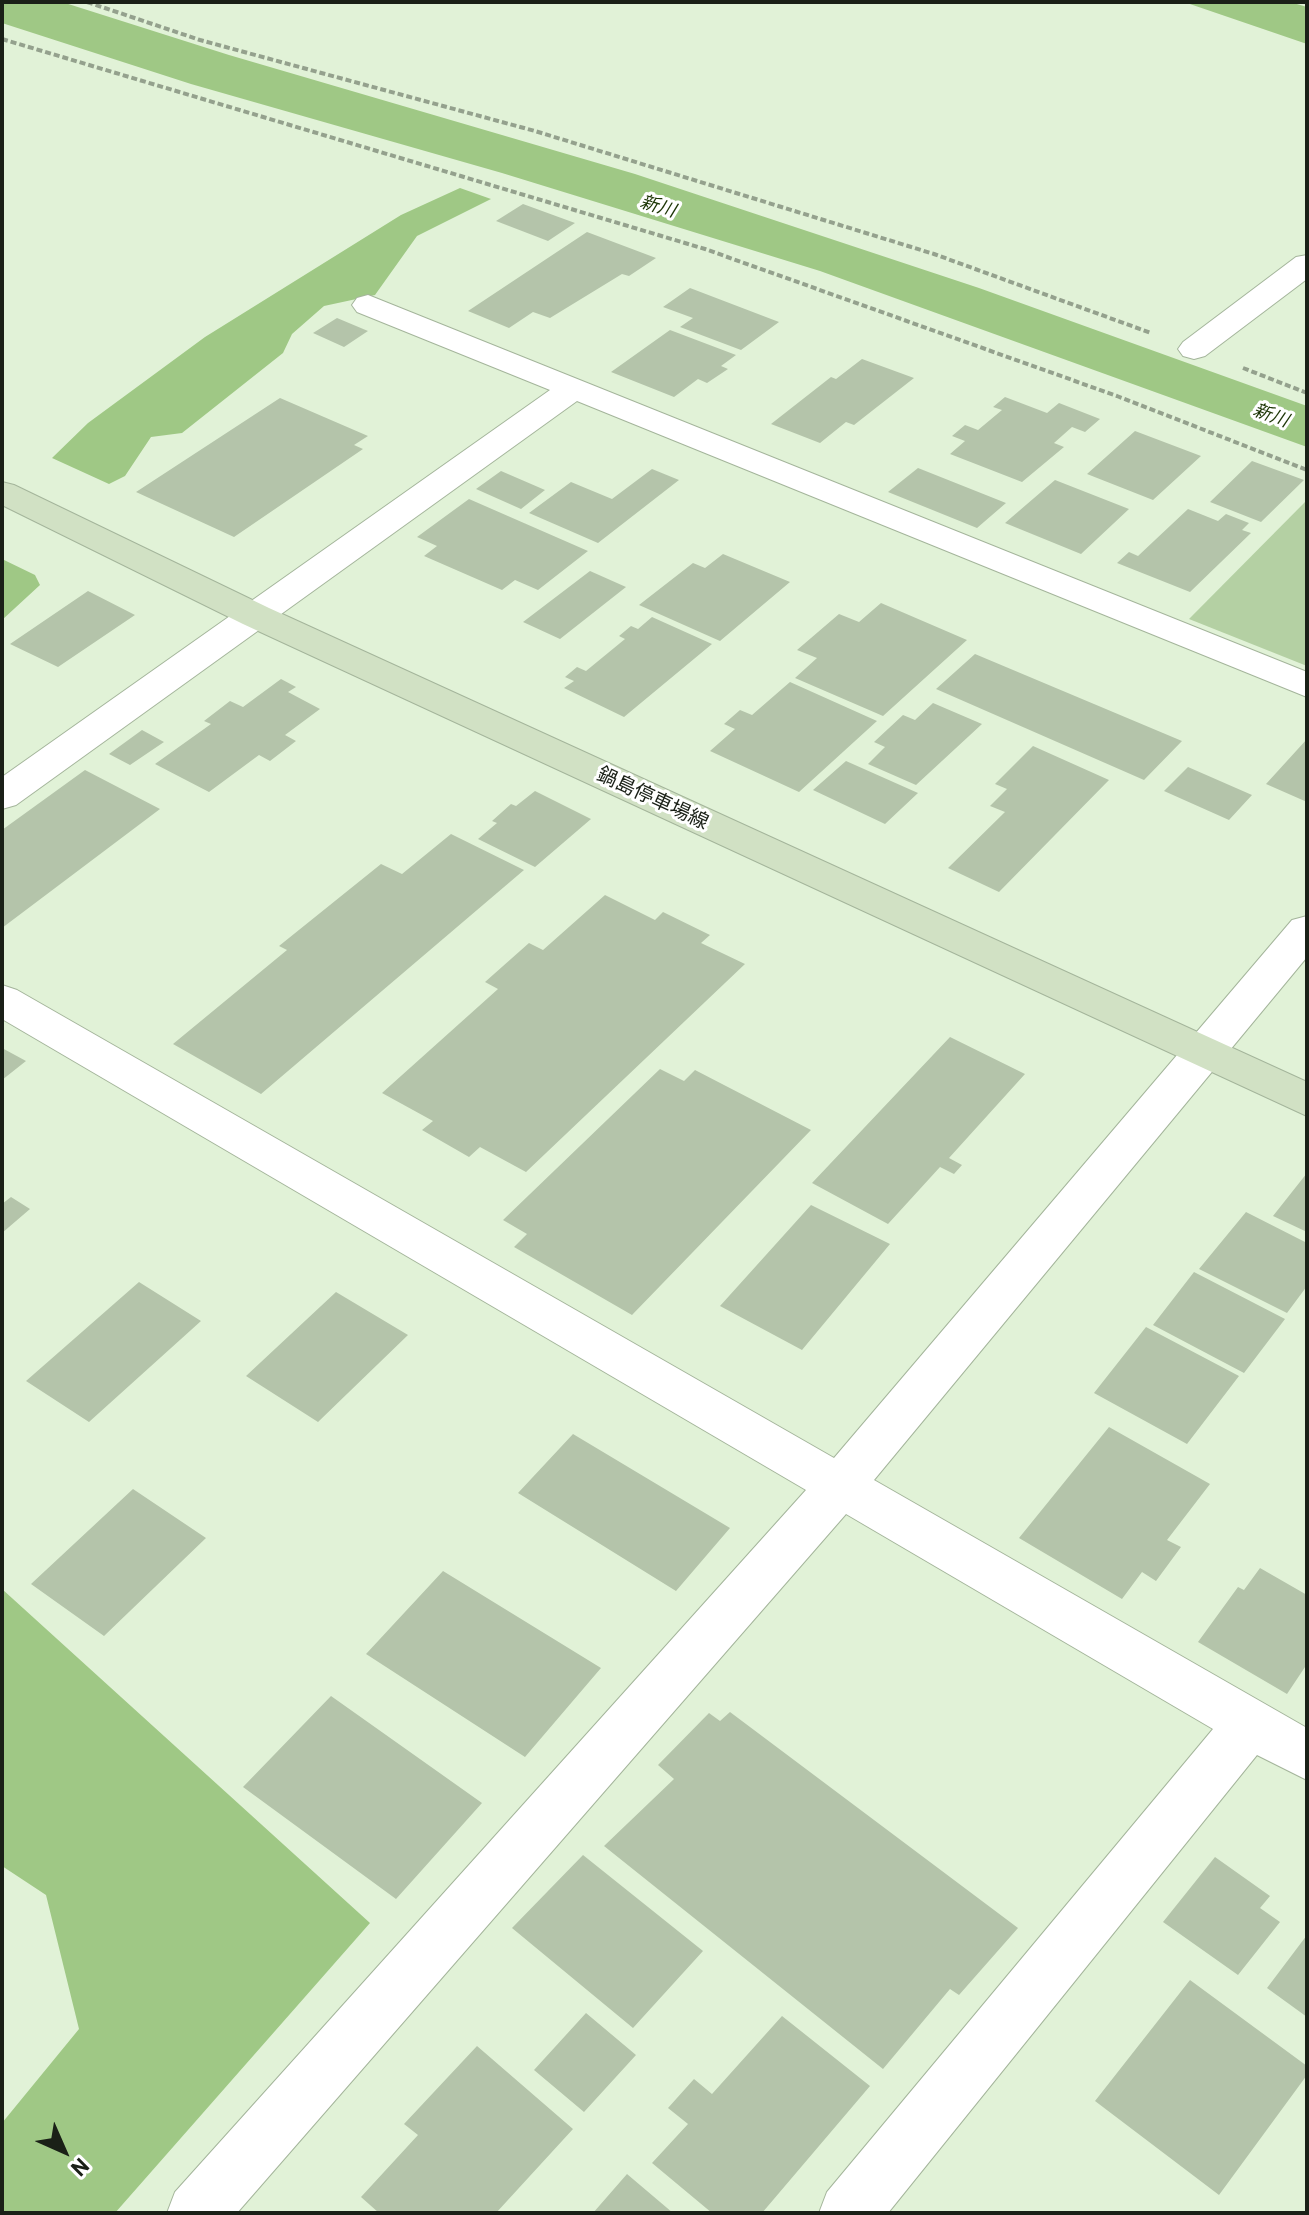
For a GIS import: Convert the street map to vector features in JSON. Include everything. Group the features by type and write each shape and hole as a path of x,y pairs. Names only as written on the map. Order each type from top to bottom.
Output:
{"main road":[{"name":"鍋島停車場線","path":"2,492 256,616 1307,1100"}],"street":[{"path":"1194,349 1307,264"},
{"path":"368,305 1307,685"},
{"path":"2,796 573,389"},
{"path":"214,2207 841,1485 1203,1050 1307,930"},
{"path":"2,1000 1307,1756"},
{"path":"849,2213 1251,1723"}],"path":[{"path":"87,2 200,40 550,135 919,250 1307,393"},
{"path":"2,39 705,249 1102,391 1307,470"},
{"path":"2,49 13,43"}],"shaded area":[{"path":"1307,500 1307,666 1189,619"}],"water":[{"name":"新川","path":"2,2 62,2 229,55 635,174 979,288 1307,406 1307,447 820,271 502,173 191,84 2,23"},
{"path":"1184,2 1290,2 1307,7 1307,44"},
{"path":"460,188 491,199 417,236 375,295 324,306 292,334 283,353 182,433 151,437 125,476 109,484 52,458 88,423 205,337 401,215"},
{"path":"2,559 35,575 40,585 2,620"},
{"path":"2,1589 370,1923 115,2213 2,2213 2,2123 79,2029 46,1895 2,1866"}],"building":[{"path":"523,204 575,223 548,241 496,221"},
{"path":"587,232 656,258 629,276 622,274 550,318 533,312 509,328 468,311"},
{"path":"690,288 779,322 741,350 680,327 693,318 663,307"},
{"path":"337,318 368,331 344,347 313,333"},
{"path":"670,330 736,355 721,366 728,369 707,383 698,379 674,397 611,372"},
{"path":"862,359 914,378 854,425 846,422 820,443 771,424 831,377 836,379"},
{"path":"1005,397 1047,413 1059,403 1100,419 1085,432 1072,427 1054,443 1064,447 1022,482 950,454 965,441 952,436 965,425 978,430 1002,410 993,407"},
{"path":"280,398 368,436 354,445 363,449 234,537 136,492"},
{"path":"1135,431 1201,456 1153,500 1087,474"},
{"path":"1252,461 1304,480 1261,522 1210,502"},
{"path":"918,468 1006,503 977,528 888,492"},
{"path":"652,469 679,480 598,543 529,513 571,482 612,499"},
{"path":"501,471 545,490 521,509 476,489"},
{"path":"1055,480 1129,509 1081,554 1005,523"},
{"path":"469,499 588,551 538,590 515,580 502,590 424,556 437,546 417,537"},
{"path":"1188,509 1218,521 1226,514 1249,523 1242,530 1251,533 1190,592 1117,563 1129,552 1138,556"},
{"path":"723,554 790,582 720,641 639,605 693,563 705,568"},
{"path":"590,571 626,587 560,639 523,622"},
{"path":"88,591 135,615 58,667 10,644"},
{"path":"881,603 967,640 883,716 795,678 817,658 797,650 839,614 859,622"},
{"path":"652,617 712,644 624,717 564,688 574,681 565,677 577,667 586,671 625,639 619,636 631,626 638,629"},
{"path":"975,654 1182,741 1144,780 936,689"},
{"path":"281,679 296,687 288,692 320,709 285,735 296,741 270,761 259,755 209,792 155,764 211,724 204,721 230,701 243,707"},
{"path":"790,682 877,721 799,792 710,751 735,729 724,724 740,710 752,715"},
{"path":"933,703 982,724 916,785 868,764 885,747 874,742 903,715 915,720"},
{"path":"142,730 164,742 130,765 109,754"},
{"path":"1307,739 1307,802 1266,784"},
{"path":"1033,746 1109,780 999,892 948,868 1005,812 990,806 1007,789 995,784"},
{"path":"846,761 918,793 885,824 813,790"},
{"path":"1188,767 1252,795 1229,820 1164,791"},
{"path":"85,770 160,809 2,928 2,830"},
{"path":"535,791 591,819 535,867 478,839 497,823 492,821 511,804 516,806"},
{"path":"451,834 524,870 261,1094 173,1044 287,950 279,946 381,864 402,874"},
{"path":"605,895 655,920 663,912 710,935 701,943 745,964 526,1172 480,1147 469,1157 422,1130 433,1121 382,1093 498,989 485,982 529,943 543,950"},
{"path":"950,1037 1025,1074 949,1158 962,1165 954,1174 940,1167 888,1224 812,1183"},
{"path":"2,1048 26,1061 2,1080"},
{"path":"660,1069 684,1081 695,1070 811,1130 632,1315 514,1247 527,1234 503,1220"},
{"path":"1307,1173 1307,1232 1273,1216"},
{"path":"11,1197 30,1209 2,1233 2,1204"},
{"path":"811,1205 890,1244 802,1350 720,1306"},
{"path":"1246,1212 1307,1243 1307,1286 1287,1313 1199,1269"},
{"path":"1194,1272 1285,1319 1244,1373 1153,1325"},
{"path":"139,1282 201,1321 89,1422 26,1381"},
{"path":"336,1292 408,1335 318,1422 246,1376"},
{"path":"1146,1327 1239,1376 1187,1444 1094,1393"},
{"path":"1109,1427 1210,1484 1167,1540 1181,1547 1156,1581 1142,1572 1122,1599 1019,1538"},
{"path":"573,1434 730,1528 676,1591 518,1493"},
{"path":"133,1489 206,1538 104,1636 31,1584"},
{"path":"1260,1568 1307,1595 1307,1664 1287,1694 1198,1642 1238,1587 1244,1590"},
{"path":"443,1571 601,1668 525,1757 366,1654"},
{"path":"331,1696 482,1803 396,1899 243,1787"},
{"path":"730,1712 1018,1928 959,1995 950,1989 883,2069 604,1846 674,1779 658,1765 709,1713 720,1721"},
{"path":"583,1855 703,1951 633,2028 512,1928"},
{"path":"1215,1857 1270,1896 1260,1908 1280,1922 1238,1975 1163,1922"},
{"path":"1307,1935 1307,2017 1267,1988"},
{"path":"1190,1980 1307,2066 1307,2075 1219,2195 1095,2101"},
{"path":"586,2013 636,2055 584,2112 534,2070"},
{"path":"782,2016 870,2086 762,2213 712,2213 652,2163 688,2124 668,2108 694,2079 712,2094"},
{"path":"477,2046 573,2129 496,2213 379,2213 361,2197 418,2135 404,2124"},
{"path":"627,2174 673,2213 593,2213"}]}
